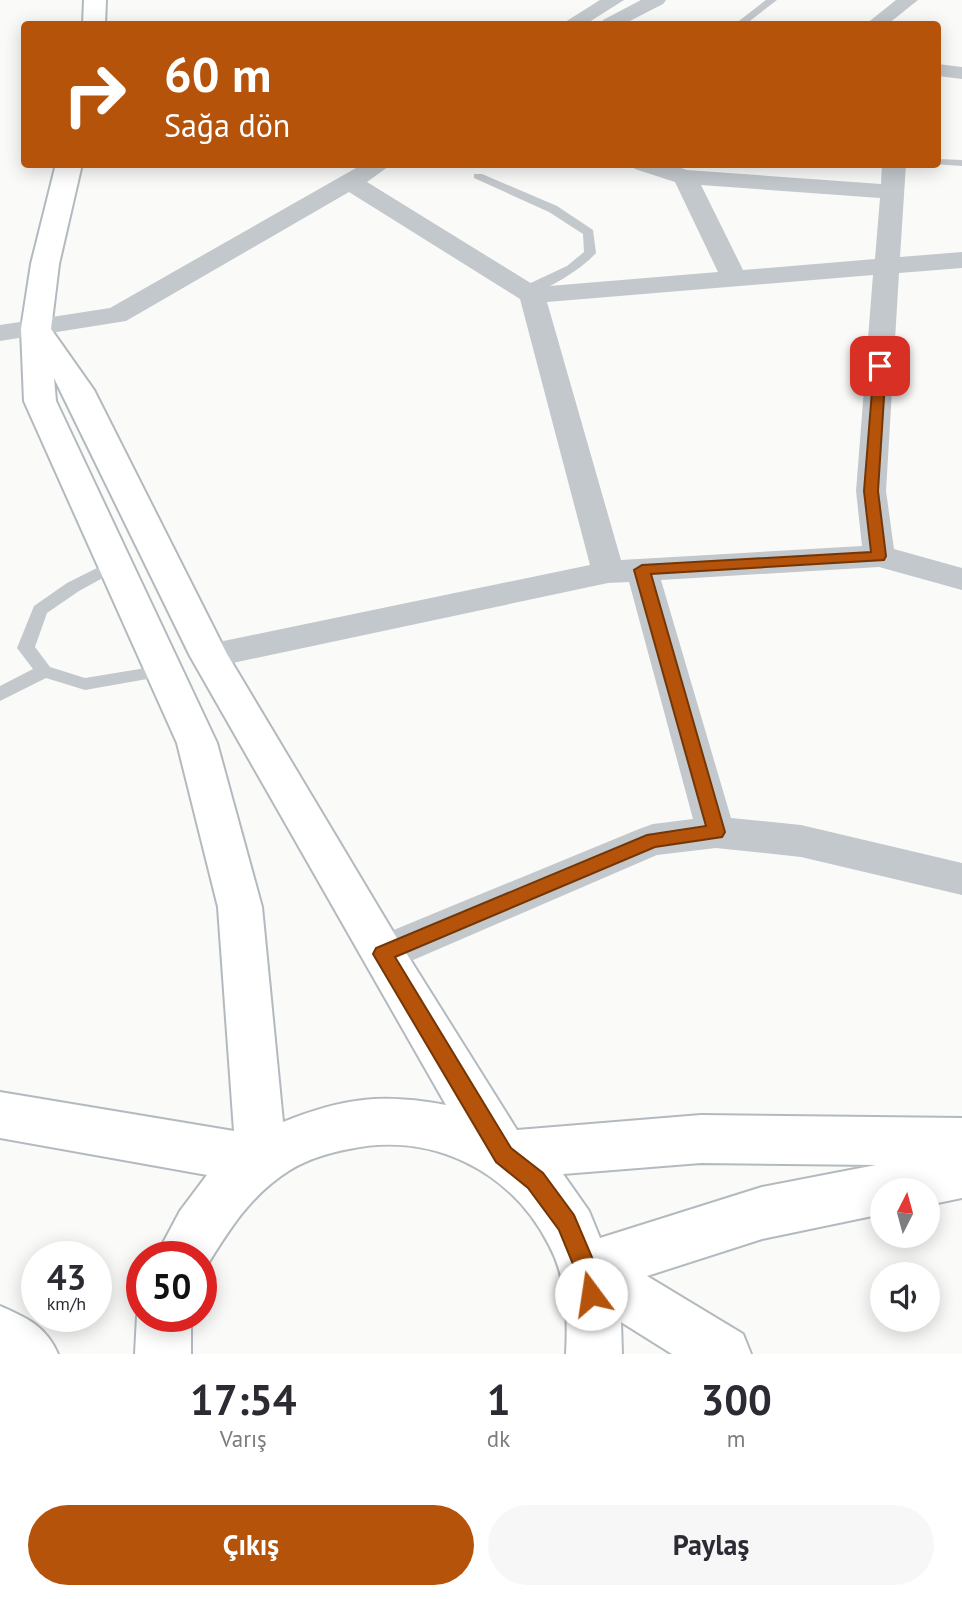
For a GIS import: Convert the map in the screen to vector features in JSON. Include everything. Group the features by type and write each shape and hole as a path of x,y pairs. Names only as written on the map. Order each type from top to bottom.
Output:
{"street":[{"path":"94,21 95,0"},
{"path":"577,21 614,0"},
{"path":"616,21 656,0"},
{"path":"880,21 908,0"},
{"path":"941,70 962,73"},
{"path":"68,168 45,264 18,331 40,401 197,743 240,907 261,1160"},
{"path":"18,331 117,315 341,173 363,168"},
{"path":"656,168 685,177 893,192"},
{"path":"879,556 871,491 894,168"},
{"path":"341,173 529,293 962,260"},
{"path":"685,177 734,278"},
{"path":"529,293 716,832"},
{"path":"18,331 78,390 209,656 382,954 504,1155"},
{"path":"209,656 625,571 879,556 962,579"},
{"path":"382,954 653,840 716,832 801,841 962,879"},
{"path":"0,1115 261,1160"},
{"path":"191,1241 204,1218 241,1176 261,1160 293,1141 354,1121 396,1119 437,1125 458,1132 504,1155 535,1180 566,1222 586,1269 596,1320 594,1354"},
{"path":"504,1155 701,1139 962,1142"},
{"path":"586,1269 762,1213 962,1173"},
{"path":"586,1269 723,1354"},
{"path":"163,1354 164,1332"},
{"path":"0,1334 30,1354"}],"lane":[{"path":"744,21 772,0"},
{"path":"941,162 962,163"},
{"path":"478,176 553,209 589,233 590,253 572,269 529,293"},
{"path":"115,565 73,587 40,610 26,648 44,671 85,684 164,671"},
{"path":"0,694 44,671"}],"route":[{"path":"591,1294 586,1269 566,1222 535,1180 504,1155 382,954 653,840 716,832 642,570 879,556 871,491 880,366"}]}
